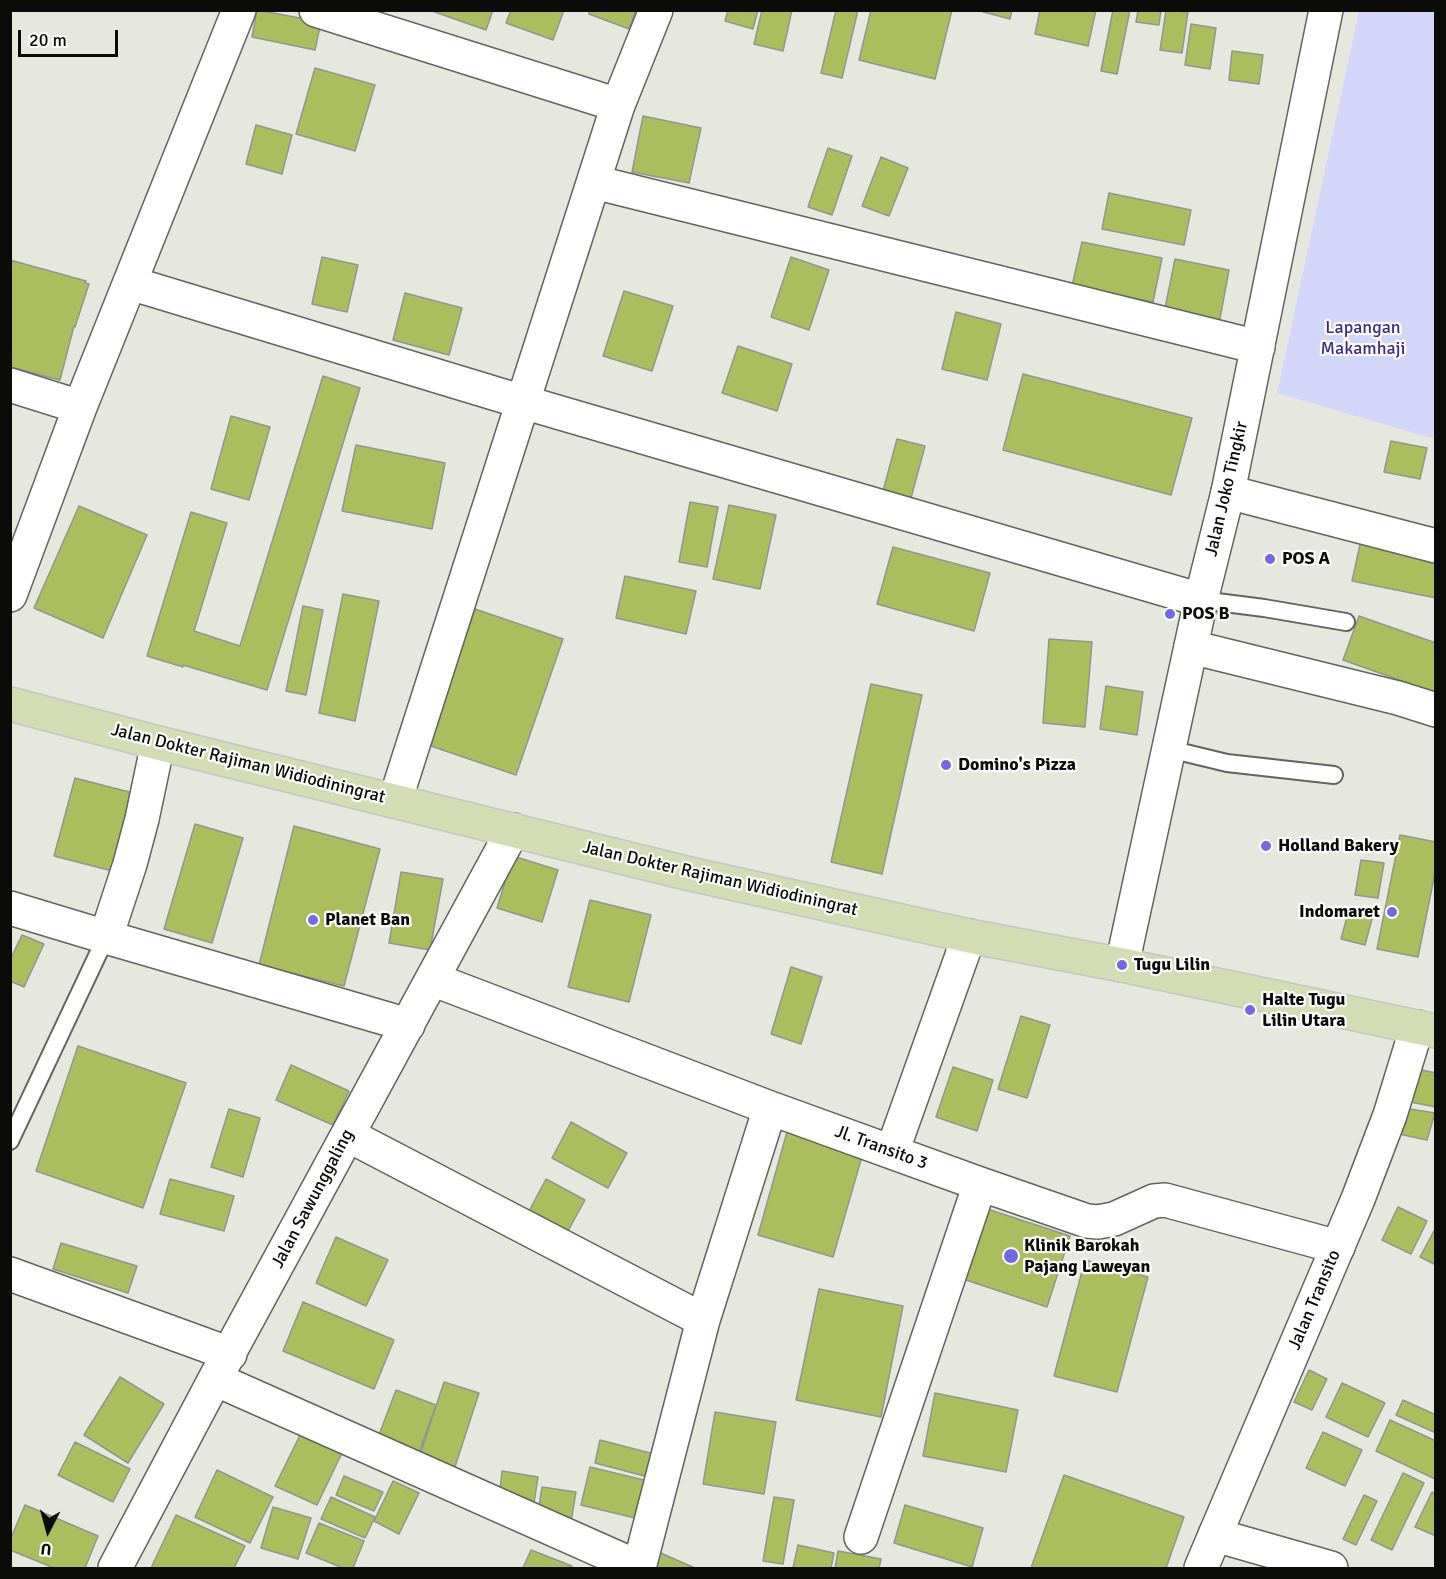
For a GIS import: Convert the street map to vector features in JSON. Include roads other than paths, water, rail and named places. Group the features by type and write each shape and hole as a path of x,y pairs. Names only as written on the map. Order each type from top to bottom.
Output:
{"main road":[{"name":"Jalan Dokter Rajiman Widiodiningrat","path":"10,704 686,873 969,936 1426,1029"}],"street":[{"path":"10,595 80,407 239,10"},
{"path":"316,10 618,105"},
{"path":"394,801 618,105 656,10"},
{"name":"Jalan Joko Tingkir","path":"1122,966 1201,600 1228,492 1326,10"},
{"path":"594,182 1258,347"},
{"path":"130,283 523,402 1201,600"},
{"path":"10,385 80,407"},
{"path":"1228,492 1436,546"},
{"path":"1191,647 1398,698 1436,710"},
{"path":"106,938 142,819 158,742"},
{"name":"Jalan Sawunggaling","path":"115,1569 222,1366 513,830"},
{"path":"10,908 408,1025"},
{"path":"892,1152 969,936"},
{"name":"Jl. Transito 3","path":"432,979 770,1108 1087,1221 1098,1222 1114,1219 1154,1201 1165,1200 1338,1247"},
{"name":"Jalan Transito","path":"1201,1569 1338,1247 1426,1029"},
{"path":"10,1274 222,1366 640,1568 703,1320 770,1108"},
{"path":"348,1135 703,1320"},
{"path":"861,1536 980,1184"},
{"path":"1215,1536 1331,1569"}],"lane":[{"path":"1201,600 1346,622"},
{"path":"1169,749 1227,763 1334,775"},
{"path":"10,1141 106,938"}],"place":[{"name":"POS A","path":"1270,559"},
{"name":"POS B","path":"1170,614"},
{"name":"Domino's Pizza","path":"946,765"},
{"name":"Holland Bakery","path":"1266,846"},
{"name":"Indomaret","path":"1392,912"},
{"name":"Planet Ban","path":"313,920"},
{"name":"Tugu Lilin","path":"1122,965"},
{"name":"Halte Tugu Lilin Utara","path":"1250,1010"},
{"name":"Klinik Barokah Pajang Laweyan","path":"1011,1256"}],"park label":[{"name":"Lapangan Makamhaji","path":"1363,338"}]}
